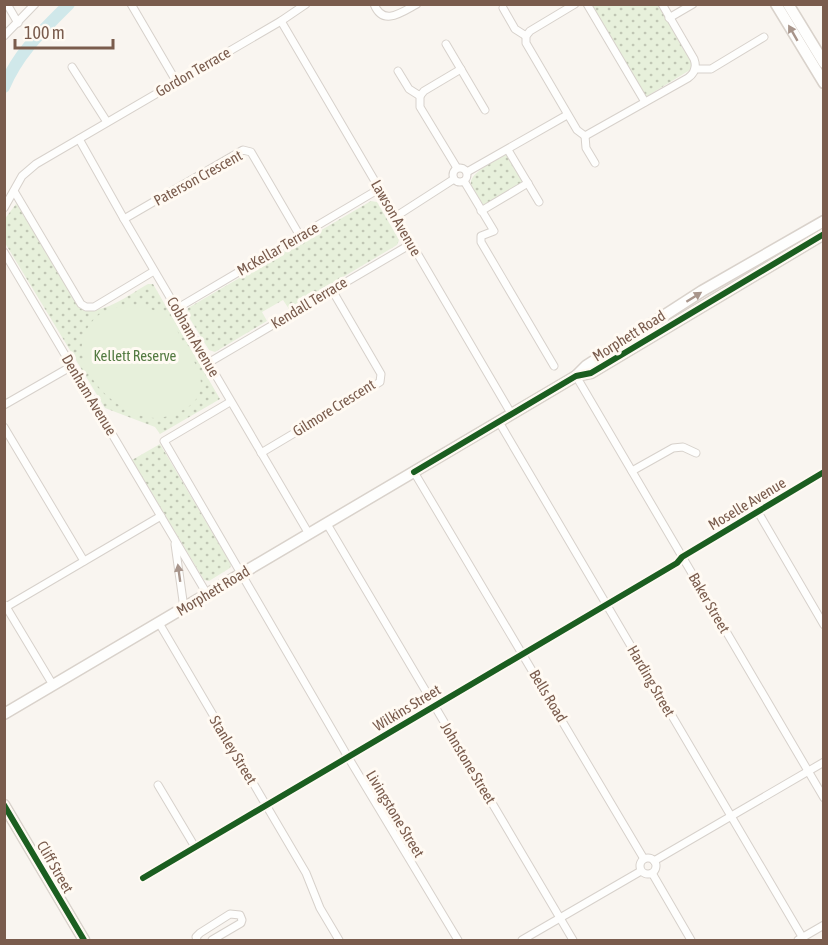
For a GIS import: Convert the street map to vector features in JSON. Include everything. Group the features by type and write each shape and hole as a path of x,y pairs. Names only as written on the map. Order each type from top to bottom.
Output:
{"main road":[{"path":"776,4 824,83"},
{"path":"788,4 824,63"},
{"name":"Morphett Road","path":"4,714 512,415 576,376 586,366 664,315 824,221"},
{"name":"Morphett Road","path":"576,376 591,373 824,234"},
{"name":"Cliff Street","path":"4,805 84,940"}],"street":[{"path":"7,4 18,23"},
{"path":"4,36 35,4"},
{"path":"131,4 176,81"},
{"name":"Gordon Terrace","path":"4,208 22,176 36,164 281,21 306,4"},
{"path":"374,4 381,14 394,17 417,4"},
{"path":"575,4 530,31 526,36 526,43 567,115 577,130 585,136 586,148 595,163"},
{"path":"587,4 645,102"},
{"path":"585,136 688,78 695,69 694,59 662,4"},
{"path":"669,18 693,4"},
{"path":"503,8 515,29 526,36"},
{"name":"Lawson Avenue","path":"281,21 512,415"},
{"path":"695,69 711,69 764,37"},
{"path":"446,44 484,110"},
{"path":"72,67 107,122"},
{"path":"457,168 420,107 420,96 424,91 461,69"},
{"path":"398,71 409,89 420,96"},
{"path":"467,172 567,115"},
{"name":"Cobham Avenue","path":"79,139 230,402 309,534"},
{"name":"Paterson Crescent","path":"124,219 243,150 251,152 300,236"},
{"path":"508,150 539,202"},
{"path":"457,168 462,168 467,172"},
{"path":"454,179 453,172 457,168"},
{"path":"454,179 458,182 464,181 467,172"},
{"path":"395,217 454,179"},
{"path":"464,181 494,231 481,236 481,242 554,366"},
{"path":"481,211 528,183"},
{"name":"McKellar Terrace","path":"176,309 379,189"},
{"path":"14,191 81,304 86,307 94,307 154,271"},
{"name":"Kendall Terrace","path":"208,363 411,244"},
{"name":"Denham Avenue","path":"4,252 207,594"},
{"name":"Gilmore Crescent","path":"261,453 380,382 381,374 332,290"},
{"path":"4,405 72,366"},
{"name":"Baker Street","path":"576,376 824,798"},
{"name":"Livingstone Street","path":"230,402 164,441 348,757 458,940"},
{"name":"Harding Street","path":"499,422 731,816 801,940"},
{"path":"4,427 84,561"},
{"path":"632,471 673,448 683,447 696,453"},
{"name":"Bells Road","path":"414,472 644,859"},
{"name":"Moselle Avenue","path":"682,557 824,472"},
{"path":"758,512 824,625"},
{"path":"53,685 5,605 161,516"},
{"name":"Johnstone Street","path":"327,524 573,940"},
{"name":"Denham Avenue","path":"174,538 184,608"},
{"name":"Wilkins Street","path":"142,878 676,563 682,557"},
{"name":"Stanley Street","path":"159,623 306,873 320,908 339,940"},
{"path":"654,861 824,762"},
{"path":"158,785 195,847"},
{"path":"644,859 654,861 655,869 651,873 645,874 641,871 639,866 644,859"},
{"path":"522,940 641,871"},
{"path":"651,873 691,940"},
{"path":"197,940 196,937 200,933 230,914 240,915 241,923 221,938 212,940"},
{"path":"801,940 824,925"}],"green space":[{"path":"589,5 658,5 692,63 690,70 644,98"},
{"path":"507,154 524,182 484,206 472,187 472,180 479,171"},
{"path":"371,201 377,202 399,240 397,245 289,309 283,300 262,312 267,321 215,352 209,350 187,314 188,308"},
{"name":"Kellett Reserve","path":"16,204 79,308 97,310 115,304 148,284 153,284 220,399 160,434 155,427 105,408 5,243 4,220"},
{"path":"131,306 151,309 169,319 197,368 201,386 199,394 194,402 178,413 155,418 139,415 124,408 96,384 87,369 82,353 83,338 91,323 108,310"},
{"path":"160,444 231,564 230,568 209,581 204,580 132,460"}],"waterway":[{"path":"4,87 16,63 69,4"}],"cycle path":[{"path":"414,472 576,376 591,373 824,234"},
{"path":"143,878 677,563 682,557 824,472"},
{"path":"4,805 84,940"}]}
